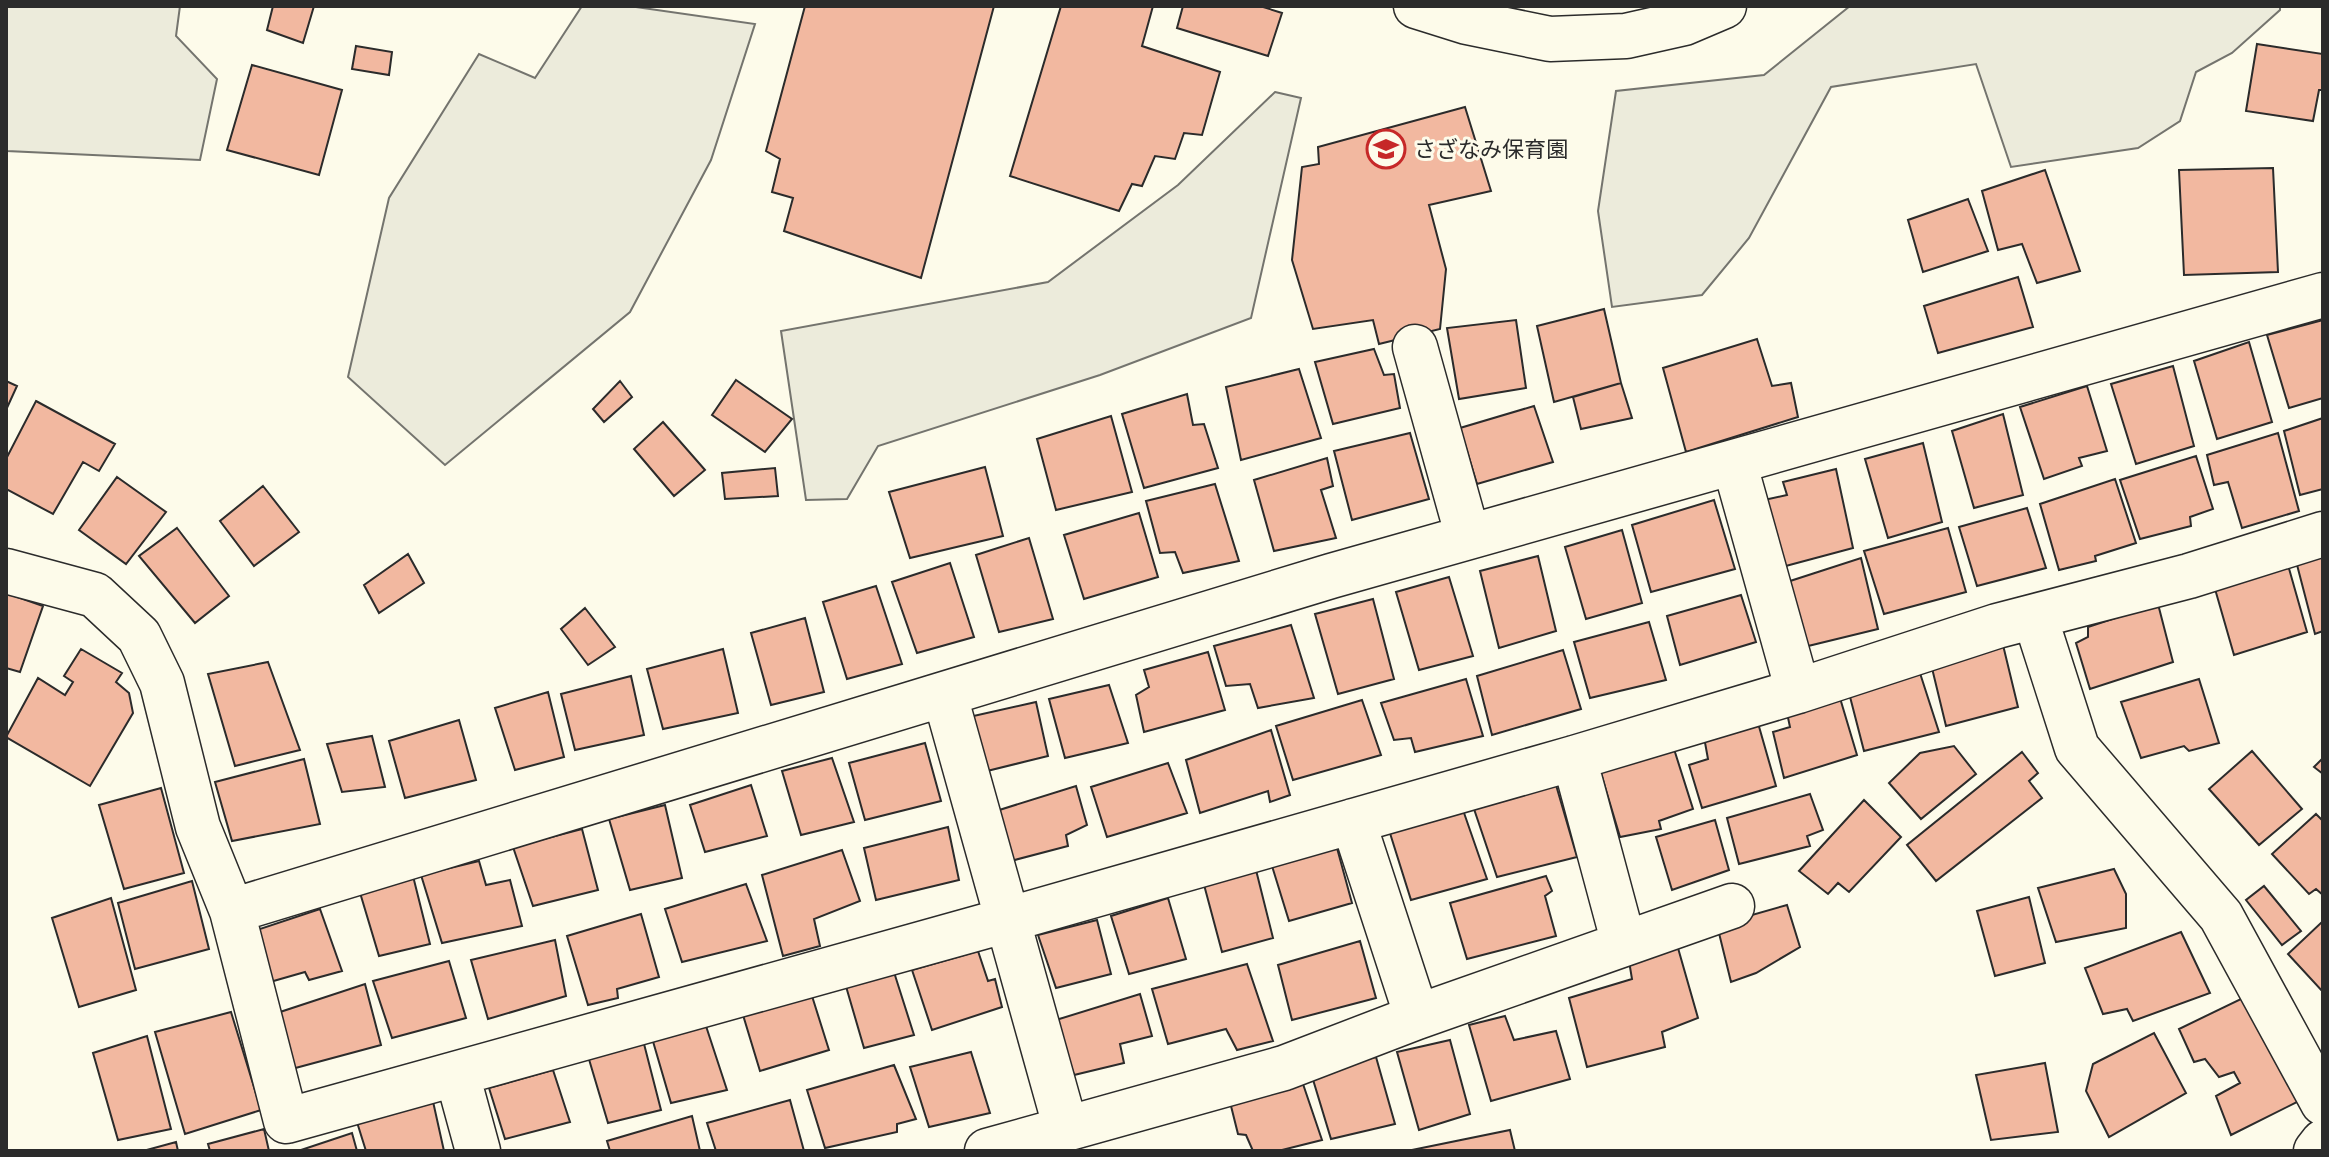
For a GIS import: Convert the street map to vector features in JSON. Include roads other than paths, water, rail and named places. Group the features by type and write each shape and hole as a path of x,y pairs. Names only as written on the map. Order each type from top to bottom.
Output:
{"street":[{"path":"1416,6 1467,22 1550,39 1626,36 1684,23 1724,6"},
{"path":"232,911 1331,576 2323,295"},
{"path":"1415,347 1468,537"},
{"path":"1734,462 1798,691"},
{"path":"6,571 95,595 139,636 162,683 198,827 232,911 286,1121 1574,758 1798,691 1997,626 2189,576 2323,534"},
{"path":"2035,617 2077,748 2221,916 2309,1044 2323,1103"},
{"path":"945,696 1066,1129"},
{"path":"1574,758 1624,944"},
{"path":"1353,821 1417,1017"},
{"path":"987,1151 1284,1068 1417,1017 1732,906"},
{"path":"457,1074 478,1151"},
{"path":"2316,1151 2323,1142"}],"place":[{"name":"さざなみ保育園","path":"1386,149"}]}
